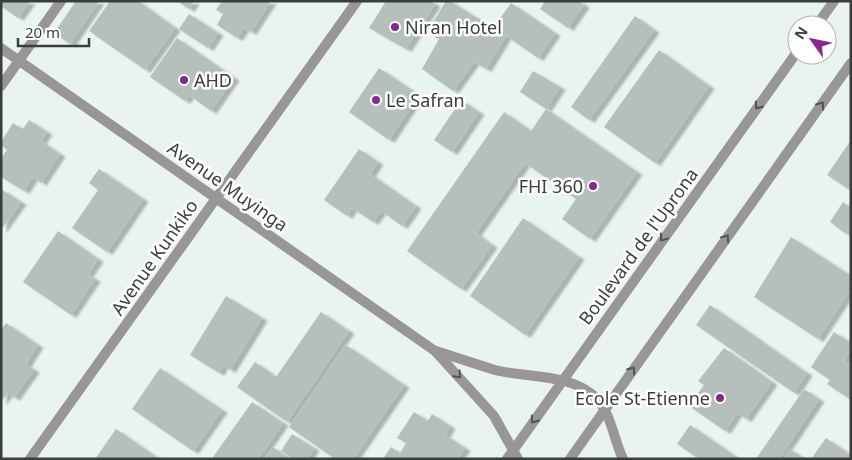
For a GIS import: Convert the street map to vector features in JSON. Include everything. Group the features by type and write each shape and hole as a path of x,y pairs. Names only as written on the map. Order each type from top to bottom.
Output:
{"street":[{"path":"1,86 61,1"},
{"name":"Avenue Kunkiko","path":"30,459 358,1"},
{"path":"824,15 834,1"},
{"name":"Avenue Muyinga","path":"1,48 435,351 494,416 512,456"},
{"path":"570,459 851,63"},
{"name":"Boulevard de l'Uprona","path":"512,456 561,381 788,65"},
{"name":"Avenue Muyinga","path":"435,351 496,370 561,381 587,390 598,400 604,410 622,459"}],"building":[{"path":"1,1 30,1 18,18 1,6"},
{"path":"76,1 99,1 70,44 54,33"},
{"path":"110,1 138,1 175,28 145,70 89,31"},
{"path":"177,1 194,1 189,9"},
{"path":"222,1 271,1 251,32 227,17 244,28 237,38 217,25 223,14 216,10"},
{"name":"Niran Hotel","path":"386,1 431,1 435,4 406,49 369,28"},
{"path":"446,1 450,1 493,28 511,3 555,33 538,58 506,36 486,69 474,62 453,91 422,69 439,39 427,32"},
{"path":"545,1 579,1 584,5 568,28 540,9"},
{"path":"189,14 218,33 208,48 179,29"},
{"path":"635,16 654,30 589,120 571,107"},
{"path":"177,38 234,78 211,111 189,95 185,101 150,77"},
{"path":"659,50 709,86 655,163 604,127"},
{"path":"379,68 419,95 389,140 349,112"},
{"path":"533,71 560,87 546,109 520,92"},
{"path":"461,100 479,112 452,152 434,140"},
{"name":"FHI 360","path":"546,109 637,172 590,239 562,219 576,199 525,163 476,233 492,245 461,289 407,251 504,112 531,131"},
{"path":"29,120 47,132 41,141 60,154 41,183 33,177 24,191 1,177 1,158 7,150 1,145 1,142 13,123 23,129"},
{"path":"851,140 851,191 827,175"},
{"path":"359,149 378,162 370,174 416,206 402,226 381,211 373,222 352,208 347,216 324,200"},
{"path":"99,169 143,199 107,252 72,228 98,190 89,183"},
{"path":"1,189 21,202 1,230"},
{"path":"843,202 851,208 851,227 846,234 830,222"},
{"path":"523,218 579,257 525,335 470,296"},
{"path":"58,231 98,259 88,274 95,279 71,315 23,282"},
{"path":"791,237 851,276 851,289 818,339 754,297"},
{"path":"226,296 262,318 230,370 223,365 219,373 190,355"},
{"path":"710,305 807,373 794,393 696,325"},
{"path":"321,312 349,331 287,422 237,387 255,362 276,377"},
{"path":"6,323 38,345 26,364 34,370 14,398 8,393 1,402 1,330"},
{"path":"834,332 851,343 851,350 844,361 851,366 851,400 827,384 830,380 811,367"},
{"path":"346,345 404,385 353,459 335,459 289,427"},
{"path":"724,348 772,382 746,419 737,413 725,431 689,406 704,385 698,381"},
{"path":"160,368 222,410 193,451 132,409"},
{"path":"804,389 819,399 779,459 756,459"},
{"path":"252,402 283,423 258,459 215,459 213,457"},
{"path":"414,412 428,421 432,414 450,426 445,435 465,448 458,459 383,459 391,447 400,453 406,443 397,438"},
{"path":"690,425 739,459 699,459 677,444"},
{"path":"116,429 159,459 95,459"},
{"path":"292,434 314,448 307,459 293,459 281,451"},
{"path":"826,438 851,455 849,459 811,459"},
{"path":"273,447 290,459 265,459"},
{"path":"790,449 805,459 783,459"}],"place":[{"name":"Niran Hotel","path":"395,27"},
{"name":"AHD","path":"184,80"},
{"name":"Le Safran","path":"376,100"},
{"name":"FHI 360","path":"593,186"},
{"name":"Ecole St-Etienne","path":"720,398"}]}
